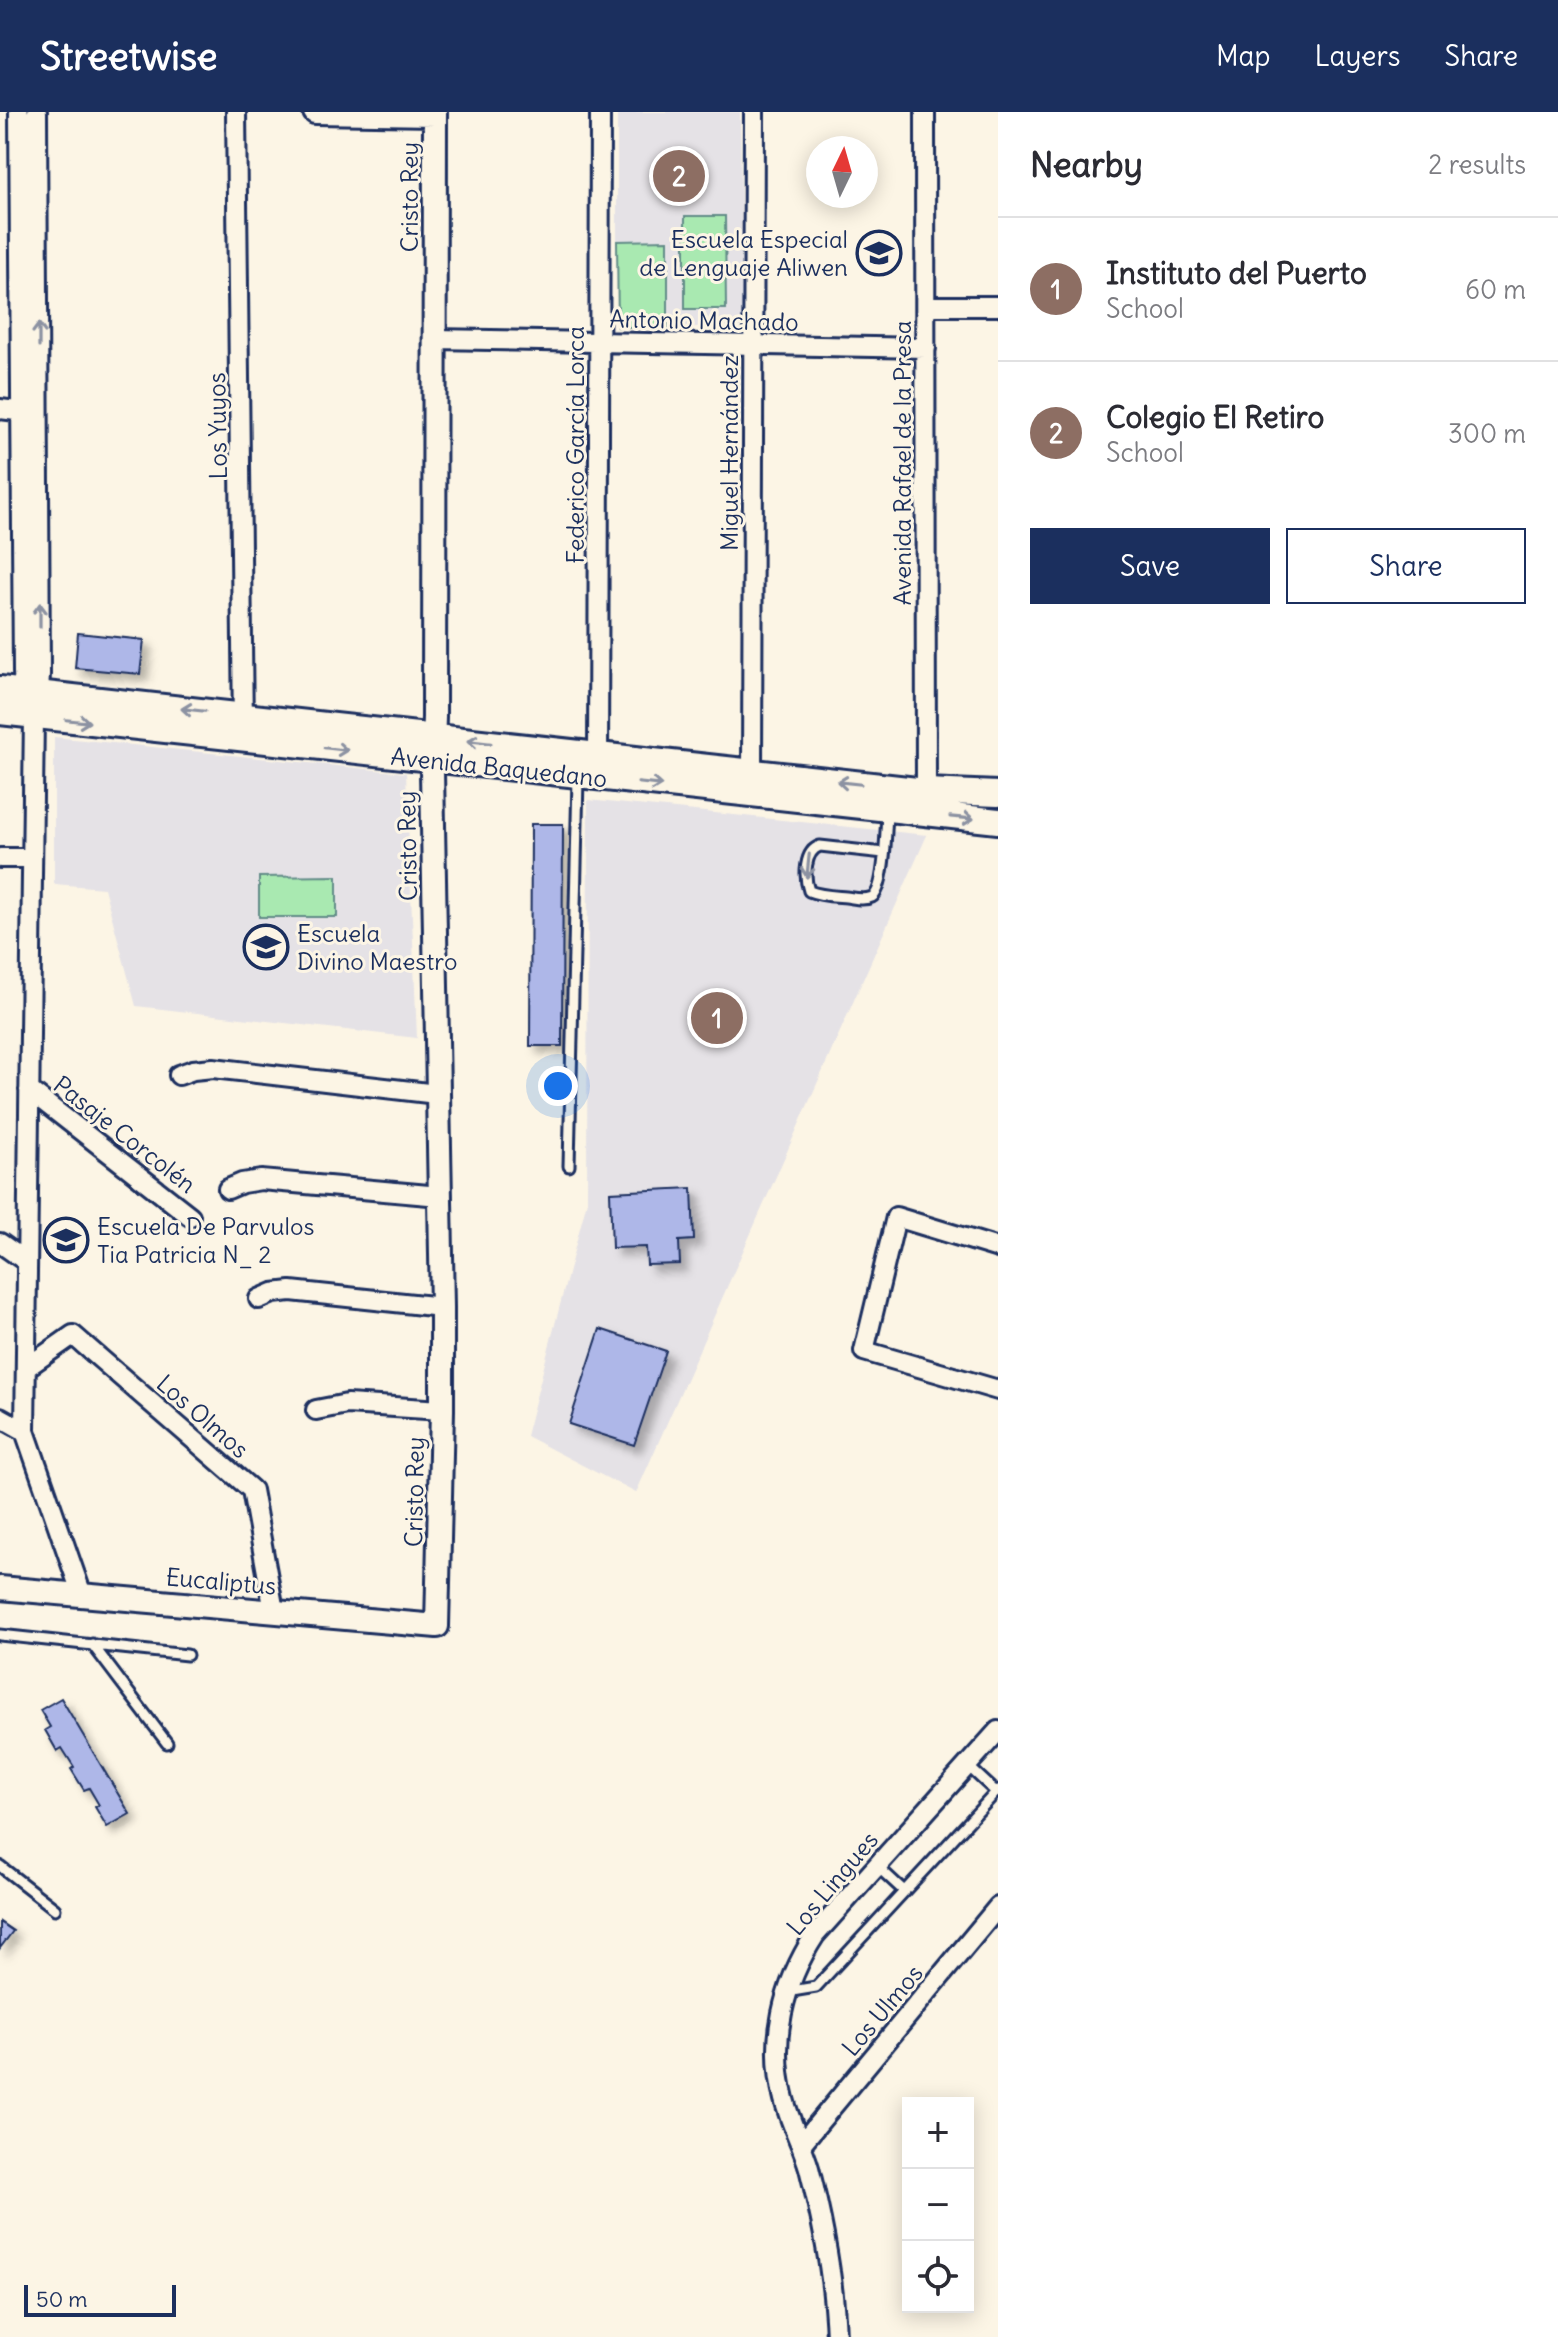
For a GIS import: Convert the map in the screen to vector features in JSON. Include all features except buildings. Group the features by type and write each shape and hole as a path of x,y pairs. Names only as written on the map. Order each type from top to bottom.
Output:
{"main road":[{"name":"Avenida Baquedano","path":"0,712 24,697 244,728 433,748 591,770 926,803 998,821"},
{"name":"Avenida Baquedano","path":"752,784 888,810 998,794"}],"street":[{"path":"19,112 30,412"},
{"path":"37,112 24,697 32,858 25,1431 82,1595"},
{"name":"Los Yuyos","path":"236,112 244,728"},
{"path":"315,112 435,113"},
{"name":"Federico García Lorca","path":"591,770 600,112"},
{"name":"Miguel Hernández","path":"752,784 754,112"},
{"name":"Avenida Rafael de la Presa","path":"925,112 926,803"},
{"name":"Cristo Rey","path":"435,113 433,748 442,1307 437,1626"},
{"path":"926,306 998,306"},
{"name":"Antonio Machado","path":"434,339 926,348"},
{"path":"0,409 30,412"},
{"path":"0,858 32,858"},
{"path":"179,1075 213,1068 437,1094"},
{"name":"Pasaje Corcolén","path":"29,1090 190,1216"},
{"path":"228,1189 261,1180 440,1196"},
{"path":"998,1248 896,1217 864,1351 998,1390"},
{"path":"0,1243 27,1262"},
{"path":"259,1299 273,1293 291,1291 442,1307"},
{"name":"Los Olmos","path":"26,1368 73,1335 252,1490 274,1611"},
{"path":"316,1410 347,1404 442,1410"},
{"path":"0,1417 25,1431"},
{"name":"Eucaliptus","path":"0,1588 437,1626"},
{"name":"Los Lingues","path":"836,2337 827,2248 802,2143 788,2111 780,2077 778,2035 786,1992 803,1953 815,1935 998,1731"},
{"name":"Los Ulmos","path":"802,2143 998,1907"}],"lane":[{"path":"569,1166 591,770"},
{"path":"884,853 814,847 809,853 809,891 818,895 865,899 879,890 884,853 888,810"},
{"path":"0,1635 187,1655"},
{"path":"92,1644 167,1743"},
{"path":"786,1992 816,1987 997,1791 967,1765"},
{"path":"0,1866 55,1909"},
{"path":"877,1866 904,1891"}],"shaded area":[{"path":"617,112 740,112 742,327 668,327 667,241 617,241"},
{"name":"Escuela Divino Maestro","path":"54,737 406,773 417,1038 136,1006 104,888 54,884"},
{"path":"588,800 927,835 636,1493 526,1436 587,1201"}],"green space":[{"path":"685,216 725,216 726,309 685,309"},
{"path":"668,240 668,327 618,327 617,241"},
{"path":"337,876 337,917 259,917 259,877"}],"place":[{"name":"Colegio El Retiro","path":"679,176"},
{"name":"Escuela Especial de Lenguaje Aliwen","path":"879,253"},
{"name":"Escuela Divino Maestro","path":"266,947"},
{"name":"Instituto del Puerto","path":"717,1018"},
{"name":"Escuela De Parvulos Tia Patricia N_ 2","path":"66,1240"}]}
